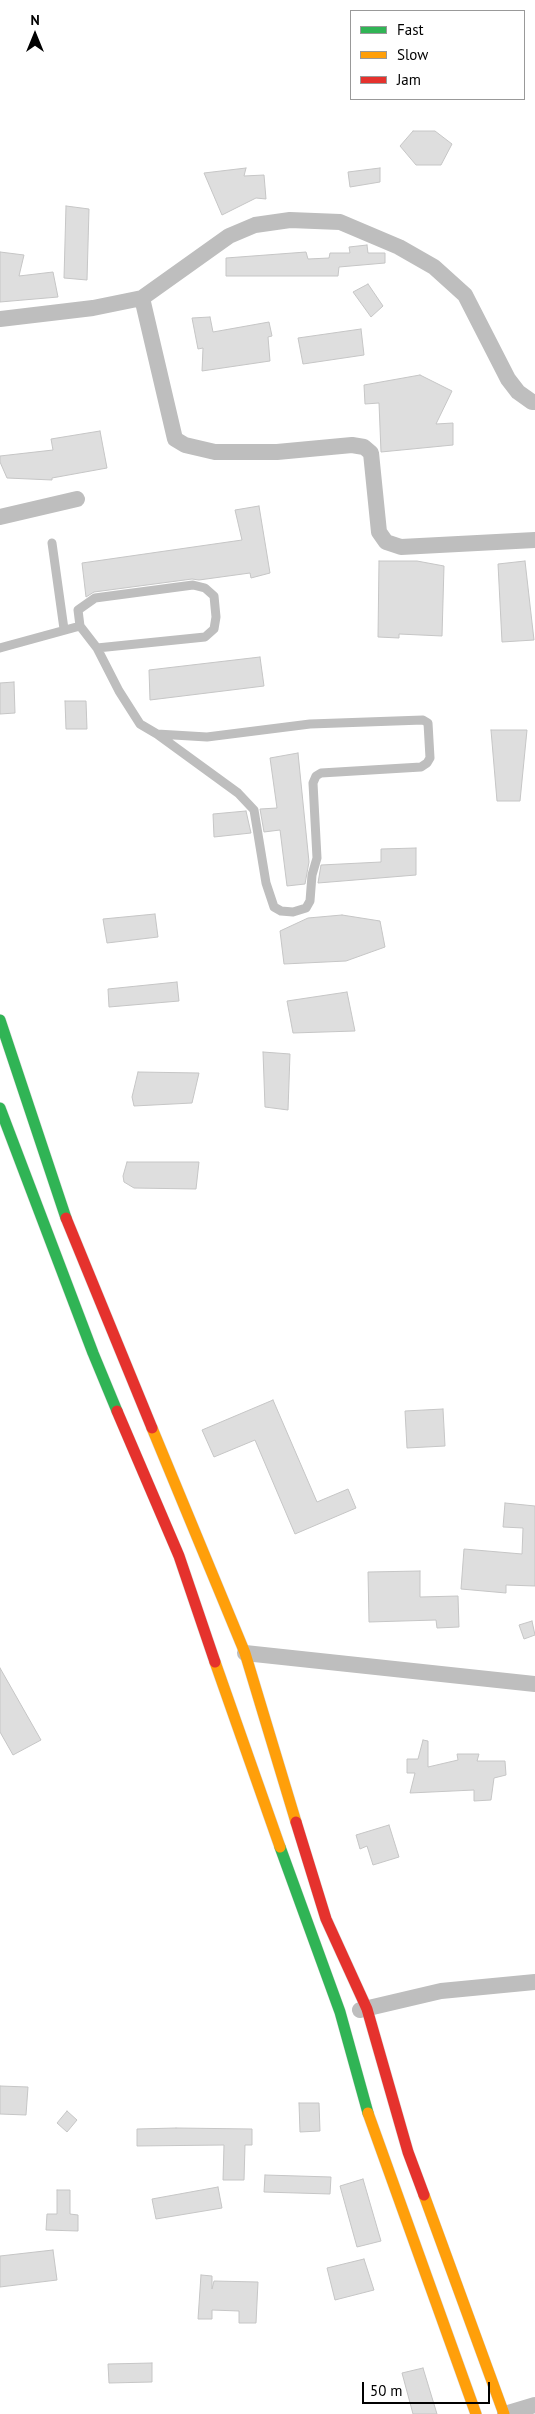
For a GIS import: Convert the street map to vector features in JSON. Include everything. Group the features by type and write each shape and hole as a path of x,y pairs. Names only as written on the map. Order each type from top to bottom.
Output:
{"main road":[{"path":"0,1020 12,1061 68,1224 245,1653 326,1919 367,2009 408,2152 505,2414"},
{"path":"0,1108 93,1353 179,1556 256,1781 340,2012 364,2102 476,2414"}],"street":[{"path":"0,319 92,308 142,298 229,236 255,225 290,220 340,222 399,247 434,267 465,295 508,379 518,392 532,402 535,402"},
{"path":"142,298 175,439 185,445 215,452 277,452 352,445 364,447 370,453 379,532 386,542 402,547 535,540"},
{"path":"0,517 76,499"},
{"path":"245,1653 535,1684"},
{"path":"340,2012 367,2009 441,1991 535,1982"},
{"path":"505,2414 535,2405"}],"lane":[{"path":"52,543 64,629"},
{"path":"97,648 205,637 214,629 216,617 214,596 205,588 193,586 95,598 78,610 80,626 97,648 119,691 140,724 157,734 238,794 254,810 266,883 274,907 282,911 293,912 306,908 310,901 312,875 317,858 313,783 316,776 321,773 421,767 427,764 430,758 428,723 423,720 310,724 207,737 157,734"},
{"path":"0,648 80,626"}],"building":[{"path":"413,131 435,131 452,144 441,165 416,165 400,146"},
{"path":"246,168 244,176 264,175 266,199 256,198 222,215 204,173"},
{"path":"380,168 380,182 350,187 348,172"},
{"path":"66,206 89,209 87,280 64,278"},
{"path":"367,245 368,253 385,253 385,263 339,267 338,276 226,276 226,258 306,252 308,259 329,258 330,253 350,253 349,247"},
{"path":"0,252 24,255 19,276 53,272 58,297 0,302"},
{"path":"368,284 383,306 371,317 353,292"},
{"path":"210,317 213,332 269,322 272,336 268,337 270,361 202,371 203,348 198,349 192,318"},
{"path":"361,329 364,355 303,364 298,338"},
{"path":"420,375 452,391 436,424 453,423 453,445 381,452 379,403 365,404 364,385"},
{"path":"100,431 107,468 52,478 52,480 7,478 0,462 0,456 53,450 51,439"},
{"path":"259,506 270,573 251,578 250,573 199,580 192,579 94,592 86,597 82,563 242,540 235,510"},
{"path":"379,561 417,561 444,566 442,636 399,634 399,638 378,637"},
{"path":"525,561 534,640 502,642 498,564"},
{"path":"260,657 264,686 150,700 149,670"},
{"path":"14,682 15,713 0,714 0,683"},
{"path":"65,701 86,701 87,729 66,729"},
{"path":"491,730 527,730 520,801 497,801"},
{"path":"298,753 309,862 305,884 287,886 280,830 264,832 260,809 277,808 270,758"},
{"path":"246,811 251,833 214,837 213,814"},
{"path":"416,848 416,875 318,883 321,865 381,862 381,849"},
{"path":"155,914 158,937 107,943 103,919"},
{"path":"342,915 380,921 385,947 346,961 284,964 280,931 308,918"},
{"path":"177,982 179,1001 109,1007 108,989"},
{"path":"347,992 355,1031 293,1033 287,1001"},
{"path":"263,1052 290,1054 288,1110 265,1107"},
{"path":"138,1072 199,1073 192,1103 134,1106 132,1097"},
{"path":"127,1162 199,1162 196,1189 134,1188 124,1182 123,1176"},
{"path":"273,1400 317,1502 348,1489 356,1508 295,1534 255,1440 214,1457 202,1430"},
{"path":"443,1409 445,1446 407,1448 405,1411"},
{"path":"505,1503 535,1506 535,1586 506,1585 506,1593 461,1589 464,1549 522,1554 523,1528 503,1527"},
{"path":"420,1571 420,1597 458,1596 459,1627 437,1628 436,1620 369,1622 368,1572"},
{"path":"532,1621 535,1635 524,1639 519,1625"},
{"path":"0,1668 41,1740 13,1755 0,1732"},
{"path":"423,1740 428,1741 428,1767 458,1760 457,1754 479,1754 477,1761 505,1761 506,1775 494,1778 491,1800 474,1801 474,1790 410,1793 415,1773 407,1773 407,1759 418,1759"},
{"path":"389,1825 399,1857 373,1865 367,1846 360,1849 356,1835"},
{"path":"0,2086 28,2087 26,2115 0,2114"},
{"path":"299,2103 319,2103 320,2131 300,2132"},
{"path":"67,2111 77,2120 67,2132 57,2123"},
{"path":"137,2129 252,2129 252,2145 245,2145 244,2180 223,2180 224,2145 137,2146"},
{"path":"265,2175 331,2177 330,2194 264,2192"},
{"path":"363,2179 381,2241 357,2247 340,2186"},
{"path":"218,2187 222,2208 156,2219 152,2199"},
{"path":"57,2190 70,2190 70,2214 78,2215 78,2231 46,2230 47,2214 57,2214"},
{"path":"53,2250 57,2280 0,2287 0,2256"},
{"path":"364,2259 374,2290 335,2300 327,2268"},
{"path":"201,2275 212,2276 212,2289 214,2281 258,2282 256,2323 239,2323 239,2311 212,2310 212,2319 198,2319"},
{"path":"152,2363 152,2382 109,2383 108,2364"},
{"path":"423,2368 437,2414 413,2414 402,2373"}],"traffic: fast":[{"path":"0,1020 66,1218"},
{"path":"0,1108 117,1411"},
{"path":"280,1847 340,2012 368,2113"}],"traffic: slow":[{"path":"152,1428 245,1653 296,1822"},
{"path":"215,1662 280,1847"},
{"path":"368,2113 476,2414"},
{"path":"424,2195 504,2414"}],"traffic: jam":[{"path":"66,1218 152,1428"},
{"path":"117,1411 179,1556 215,1662"},
{"path":"296,1822 326,1919 367,2009 408,2152 424,2195"}]}
